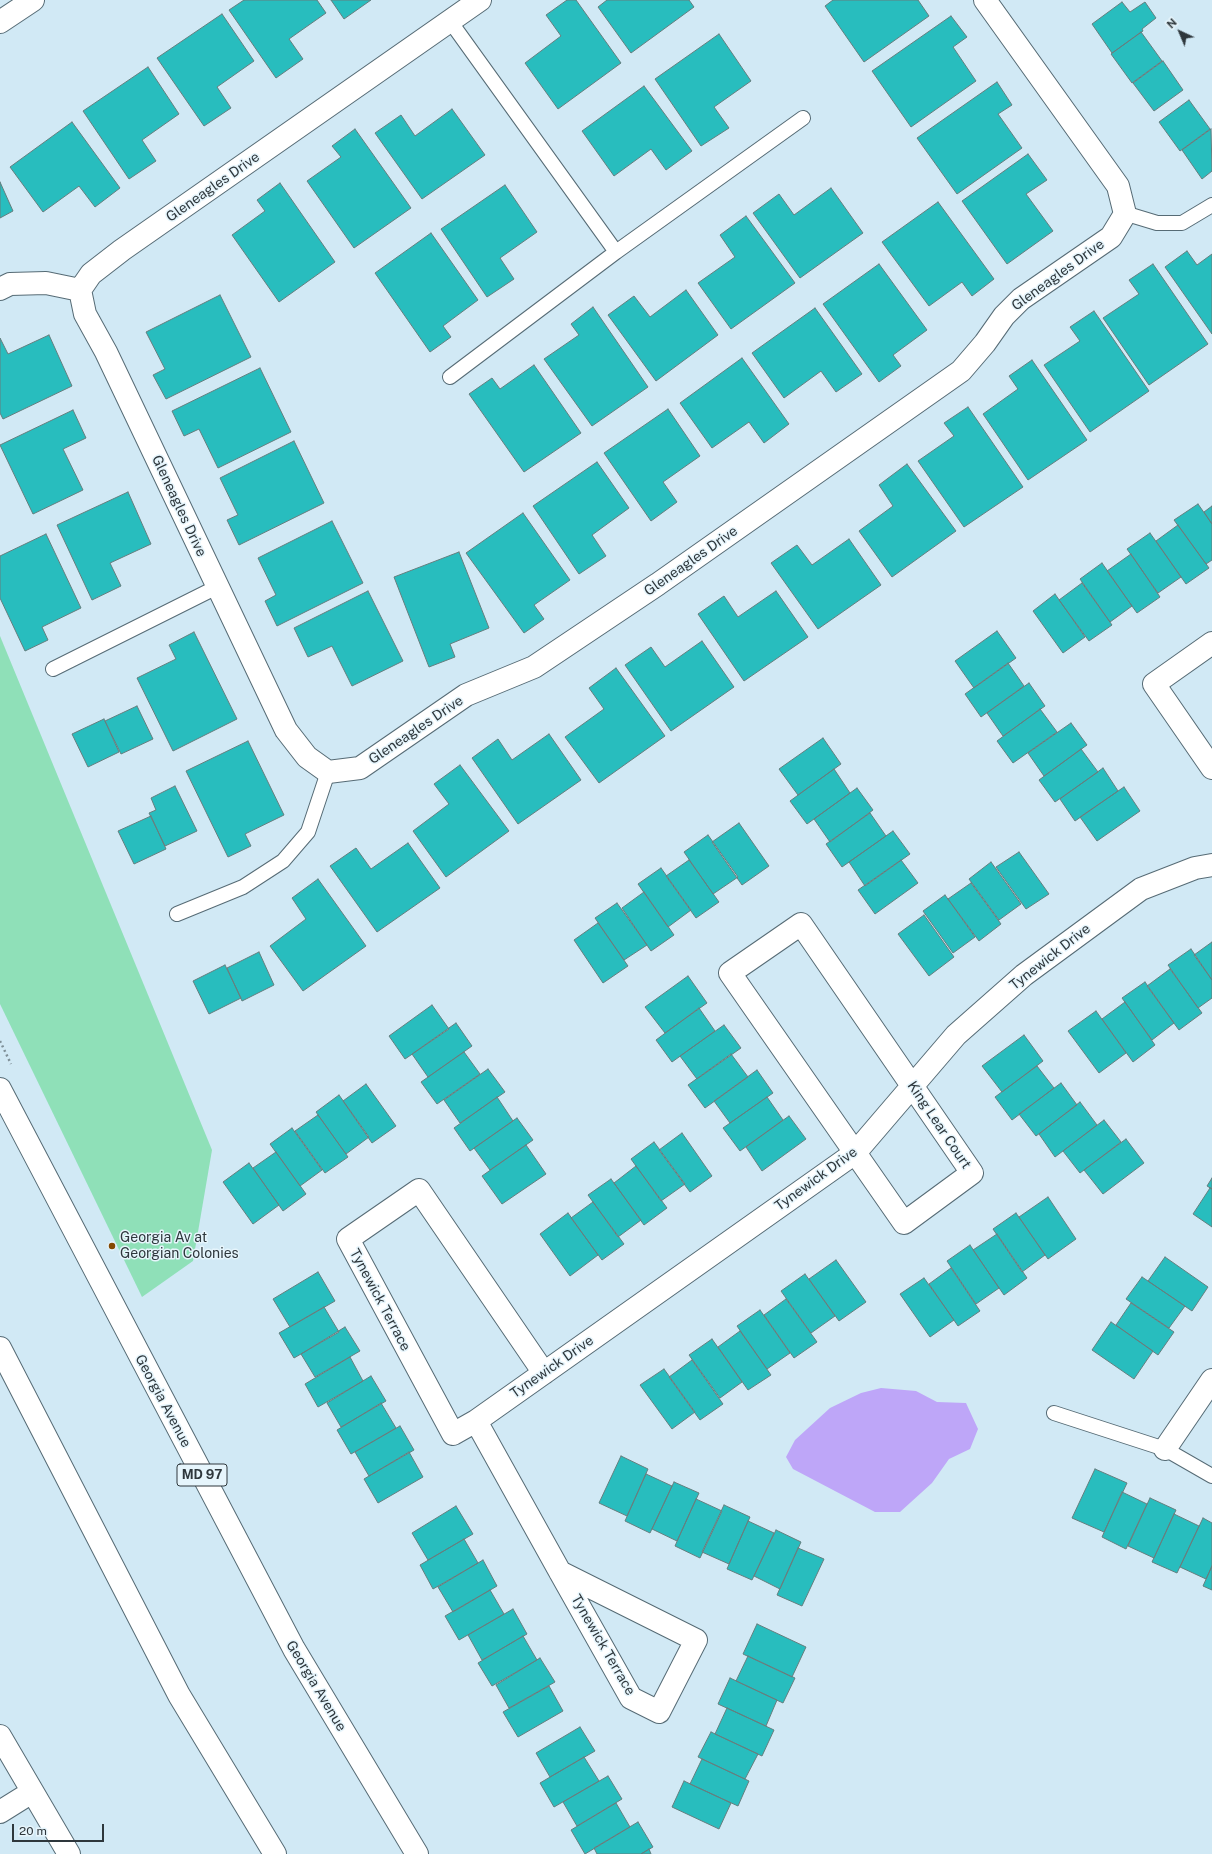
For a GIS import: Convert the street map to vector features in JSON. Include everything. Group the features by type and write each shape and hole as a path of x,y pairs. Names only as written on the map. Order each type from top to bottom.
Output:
{"street":[{"path":"0,22 33,0"},
{"name":"Gleneagles Drive","path":"480,0 122,250 91,274 80,290 85,314 106,352 286,730 307,757 328,772 360,768 466,695 534,667 658,584 961,370 985,343 1004,316 1021,299 1111,236 1124,213"},
{"path":"985,0 1118,186 1124,213"},
{"path":"0,289 10,284 46,283 80,290"},
{"path":"1212,643 1154,684 1212,768"},
{"name":"Tynewick Drive","path":"476,1421 855,1153 956,1035 1036,966 1141,889 1195,868 1212,865"},
{"name":"King Lear Court","path":"801,924 972,1173 904,1222 855,1153 730,973 801,924"},
{"name":"Georgia Avenue","path":"0,1089 294,1649 417,1854"},
{"name":"Tynewick Terrace","path":"544,1373 419,1190 348,1240 453,1434 476,1421 560,1572 631,1698 659,1712 696,1640 560,1572"},
{"path":"0,1348 178,1695 275,1854"},
{"path":"1165,1449 1212,1380"},
{"path":"0,1736 69,1854"},
{"path":"0,1812 32,1792"}],"lane":[{"path":"450,21 616,252"},
{"path":"450,377 616,252 803,118"},
{"path":"1124,213 1157,223 1182,224 1212,205"},
{"path":"53,669 218,587"},
{"path":"177,914 243,887 283,861 308,832 328,772"},
{"path":"1054,1413 1165,1449 1212,1476"}],"green space":[{"path":"0,636 212,1150 193,1261 142,1297 0,1004"}],"shaded area":[{"path":"881,1388 916,1391 937,1402 966,1403 978,1429 970,1449 949,1459 932,1483 900,1512 875,1512 793,1469 786,1457 795,1440 830,1408 861,1393"}],"building":[{"path":"244,0 317,0 326,13 289,39 303,59 276,78 229,10"},
{"path":"331,0 371,0 344,19"},
{"path":"567,0 576,0 621,63 558,109 525,63 561,36 546,15"},
{"path":"607,0 689,0 694,7 631,53 598,7"},
{"path":"833,0 918,0 929,16 864,62 825,6"},
{"path":"1122,2 1130,12 1145,2 1156,18 1142,29 1143,31 1112,53 1092,24"},
{"path":"222,14 254,61 217,87 231,108 204,126 157,58"},
{"path":"951,16 967,37 953,47 976,81 911,127 872,71"},
{"path":"1141,32 1162,61 1132,83 1111,54"},
{"path":"719,34 751,81 714,107 729,128 701,146 655,79"},
{"path":"1163,61 1183,90 1154,111 1133,83"},
{"path":"148,67 179,114 142,140 156,161 129,179 83,111"},
{"path":"997,82 1012,105 998,114 1022,148 957,194 917,138"},
{"path":"644,86 692,151 666,170 651,149 614,176 582,131"},
{"path":"1189,100 1210,129 1180,151 1159,122"},
{"path":"452,109 485,155 422,199 375,133 401,115 415,136"},
{"path":"72,122 120,188 95,207 79,186 43,212 10,167"},
{"path":"355,129 411,208 354,248 307,181 341,157 332,146"},
{"path":"1211,129 1212,171 1202,179 1182,150"},
{"path":"1028,154 1047,180 1026,194 1053,231 1007,264 962,201"},
{"path":"0,182 13,211 0,218"},
{"path":"280,183 335,262 279,302 232,235 265,211 257,200"},
{"path":"505,185 537,232 500,258 514,279 487,297 441,229"},
{"path":"831,188 863,233 800,278 753,213 779,194 794,215"},
{"path":"938,202 994,279 972,296 962,282 929,306 882,242"},
{"path":"746,216 795,283 731,329 698,283 735,257 720,235"},
{"path":"431,233 478,300 443,326 451,337 430,352 375,273"},
{"path":"1187,251 1197,265 1212,254 1212,334 1165,267"},
{"path":"879,264 927,330 893,355 901,366 879,382 823,304"},
{"path":"1153,264 1208,344 1149,385 1103,318 1139,294 1129,280"},
{"path":"686,290 718,335 656,381 608,315 634,296 650,317"},
{"path":"220,295 251,357 166,399 153,375 165,369 146,332"},
{"path":"593,307 648,387 592,426 544,359 579,335 571,324"},
{"path":"815,308 862,374 836,392 821,371 784,398 752,353"},
{"path":"1094,311 1149,391 1090,432 1044,365 1080,341 1070,327"},
{"path":"49,335 72,386 3,419 0,413 0,338 8,354"},
{"path":"742,358 789,424 764,443 749,422 712,448 680,403"},
{"path":"1032,360 1087,440 1028,480 983,414 1018,389 1009,376"},
{"path":"534,365 581,433 524,472 469,394 492,378 500,389"},
{"path":"260,368 291,432 218,468 199,429 184,436 172,411"},
{"path":"968,407 1023,487 964,527 918,461 954,436 944,423"},
{"path":"668,409 700,456 663,482 677,502 651,521 604,453"},
{"path":"73,410 86,438 63,449 83,490 33,514 0,445"},
{"path":"294,441 324,503 239,545 227,520 238,515 220,478"},
{"path":"597,462 629,508 592,535 606,556 579,574 533,506"},
{"path":"907,464 956,531 892,577 859,531 893,506 879,485"},
{"path":"128,492 151,544 110,563 121,586 92,600 57,525"},
{"path":"1198,504 1212,524 1212,560 1206,564 1174,520"},
{"path":"1212,506 1212,524 1204,512"},
{"path":"523,513 570,580 534,605 544,619 524,633 466,553"},
{"path":"332,521 363,583 277,626 265,601 276,595 258,558"},
{"path":"1178,525 1209,568 1186,584 1156,541"},
{"path":"1150,533 1181,577 1158,593 1127,549"},
{"path":"46,534 81,608 42,627 48,640 25,651 0,598 0,556"},
{"path":"849,539 881,585 818,629 771,563 797,545 812,565"},
{"path":"459,552 489,628 450,644 455,657 429,667 394,577"},
{"path":"1131,554 1160,597 1137,613 1107,571"},
{"path":"1102,563 1132,606 1110,622 1080,579"},
{"path":"1082,583 1112,625 1089,641 1059,600"},
{"path":"368,591 403,661 352,686 332,646 308,657 294,628"},
{"path":"776,591 808,637 744,681 698,614 724,596 738,617"},
{"path":"1055,594 1085,637 1063,653 1033,611"},
{"path":"997,631 1016,658 974,688 955,661"},
{"path":"194,632 237,719 173,751 137,678 176,659 169,645"},
{"path":"702,641 734,687 671,731 625,665 651,647 665,667"},
{"path":"1008,663 1024,686 981,717 965,694"},
{"path":"616,668 665,736 599,783 565,737 604,709 589,688"},
{"path":"1029,683 1045,706 1003,736 987,713"},
{"path":"137,706 153,739 121,754 105,721"},
{"path":"1040,709 1057,732 1013,763 997,741"},
{"path":"104,719 119,752 88,767 72,734"},
{"path":"1071,723 1087,745 1044,776 1028,753"},
{"path":"549,734 581,780 518,824 472,758 498,739 512,760"},
{"path":"823,738 841,764 798,795 779,769"},
{"path":"248,741 284,815 245,834 251,846 228,857 186,771"},
{"path":"1081,749 1098,772 1055,802 1039,780"},
{"path":"460,765 509,831 446,877 413,831 449,804 434,784"},
{"path":"1103,768 1118,791 1075,821 1060,799"},
{"path":"834,769 850,793 807,824 790,801"},
{"path":"175,786 197,831 165,846 149,813 156,810 151,798"},
{"path":"1124,787 1140,811 1097,841 1080,817"},
{"path":"857,788 873,810 830,842 814,819"},
{"path":"870,813 886,836 842,867 826,844"},
{"path":"151,816 166,849 134,864 118,831"},
{"path":"739,823 769,866 742,885 712,842"},
{"path":"893,831 910,854 865,886 849,862"},
{"path":"708,835 738,877 713,894 684,852"},
{"path":"408,843 440,888 377,932 330,866 356,848 371,869"},
{"path":"1019,852 1049,894 1026,909 996,867"},
{"path":"689,860 719,902 696,918 666,876"},
{"path":"901,860 918,883 875,914 858,890"},
{"path":"991,862 1021,904 999,920 969,879"},
{"path":"661,868 691,910 668,927 638,884"},
{"path":"318,879 366,946 303,991 270,946 306,919 292,898"},
{"path":"971,883 1001,924 979,941 948,899"},
{"path":"644,892 674,935 651,951 622,908"},
{"path":"945,895 975,937 953,953 923,911"},
{"path":"617,903 647,945 624,960 595,918"},
{"path":"924,915 954,957 929,976 898,934"},
{"path":"598,923 628,966 603,983 574,940"},
{"path":"1212,942 1212,980 1194,955"},
{"path":"1191,949 1212,980 1212,998 1198,1008 1168,965"},
{"path":"259,952 274,985 242,1001 227,968"},
{"path":"225,965 241,998 209,1014 193,981"},
{"path":"1170,969 1202,1013 1179,1030 1147,986"},
{"path":"688,976 707,1003 665,1033 645,1007"},
{"path":"1145,982 1174,1023 1152,1040 1122,998"},
{"path":"1125,1002 1155,1045 1133,1062 1102,1019"},
{"path":"432,1005 449,1029 405,1059 389,1036"},
{"path":"699,1008 715,1031 672,1062 656,1040"},
{"path":"1096,1011 1126,1053 1099,1073 1068,1031"},
{"path":"456,1023 472,1046 428,1077 412,1054"},
{"path":"724,1025 741,1048 697,1079 680,1056"},
{"path":"1024,1035 1043,1061 1002,1092 982,1066"},
{"path":"464,1052 480,1074 437,1104 421,1082"},
{"path":"731,1054 748,1077 705,1108 688,1085"},
{"path":"1037,1066 1054,1088 1012,1120 995,1097"},
{"path":"488,1069 505,1092 460,1123 444,1100"},
{"path":"757,1070 773,1093 730,1123 714,1101"},
{"path":"1061,1083 1077,1105 1036,1136 1019,1114"},
{"path":"366,1084 396,1126 372,1143 343,1101"},
{"path":"339,1095 369,1137 346,1154 316,1112"},
{"path":"497,1097 513,1121 470,1151 454,1128"},
{"path":"767,1097 783,1120 740,1151 723,1128"},
{"path":"1080,1102 1097,1125 1055,1157 1039,1134"},
{"path":"318,1115 348,1157 325,1173 295,1131"},
{"path":"789,1116 806,1139 762,1171 746,1147"},
{"path":"517,1118 533,1140 490,1170 474,1148"},
{"path":"1104,1120 1121,1142 1080,1173 1063,1151"},
{"path":"292,1128 322,1170 300,1186 270,1144"},
{"path":"682,1133 712,1176 690,1192 659,1150"},
{"path":"1126,1139 1144,1163 1103,1194 1084,1170"},
{"path":"654,1142 685,1184 661,1201 631,1159"},
{"path":"526,1145 546,1174 502,1204 482,1176"},
{"path":"276,1152 306,1194 283,1211 253,1168"},
{"path":"249,1163 279,1205 253,1224 223,1182"},
{"path":"636,1166 667,1208 644,1225 614,1183"},
{"path":"1212,1178 1212,1189 1207,1186"},
{"path":"611,1179 641,1220 618,1237 588,1195"},
{"path":"1210,1188 1212,1189 1212,1227 1193,1214"},
{"path":"1048,1197 1076,1239 1048,1259 1019,1217"},
{"path":"593,1202 624,1244 602,1260 571,1218"},
{"path":"568,1213 598,1255 570,1276 540,1234"},
{"path":"1016,1213 1045,1255 1022,1272 993,1229"},
{"path":"997,1234 1027,1278 1004,1295 973,1250"},
{"path":"970,1245 999,1288 976,1304 947,1261"},
{"path":"1165,1257 1208,1287 1192,1311 1148,1281"},
{"path":"836,1260 866,1302 839,1321 809,1279"},
{"path":"951,1268 980,1311 958,1326 929,1284"},
{"path":"318,1272 335,1301 290,1327 273,1299"},
{"path":"805,1274 835,1316 811,1333 781,1291"},
{"path":"1142,1277 1185,1306 1169,1328 1126,1299"},
{"path":"924,1278 954,1320 930,1337 900,1294"},
{"path":"786,1299 817,1342 794,1358 764,1315"},
{"path":"1131,1303 1174,1332 1158,1355 1116,1325"},
{"path":"324,1307 339,1332 294,1358 279,1333"},
{"path":"760,1310 790,1353 767,1369 737,1326"},
{"path":"1111,1322 1153,1351 1134,1379 1092,1350"},
{"path":"345,1327 360,1351 315,1377 301,1354"},
{"path":"740,1331 771,1375 748,1390 718,1347"},
{"path":"712,1339 742,1382 720,1398 689,1355"},
{"path":"350,1357 363,1381 318,1407 305,1384"},
{"path":"692,1360 723,1404 700,1420 669,1377"},
{"path":"664,1369 695,1412 672,1429 640,1385"},
{"path":"371,1376 386,1401 341,1427 327,1403"},
{"path":"381,1403 396,1428 351,1454 337,1430"},
{"path":"400,1426 414,1450 369,1476 355,1452"},
{"path":"409,1452 423,1477 378,1503 364,1479"},
{"path":"621,1456 648,1469 627,1516 599,1503"},
{"path":"1095,1469 1127,1483 1104,1532 1072,1518"},
{"path":"646,1474 672,1486 650,1533 625,1521"},
{"path":"674,1482 699,1493 677,1541 652,1529"},
{"path":"1122,1492 1147,1504 1126,1549 1102,1537"},
{"path":"1150,1498 1176,1510 1154,1558 1128,1546"},
{"path":"696,1499 722,1511 700,1558 675,1546"},
{"path":"724,1505 750,1517 729,1564 702,1552"},
{"path":"456,1506 473,1534 428,1560 412,1533"},
{"path":"1174,1514 1199,1526 1177,1573 1152,1562"},
{"path":"1203,1518 1212,1523 1212,1566 1206,1579 1180,1567"},
{"path":"748,1521 774,1533 752,1580 727,1569"},
{"path":"776,1530 801,1542 780,1589 754,1576"},
{"path":"464,1539 478,1563 433,1589 420,1565"},
{"path":"798,1548 824,1559 802,1606 777,1595"},
{"path":"483,1560 497,1586 453,1612 438,1587"},
{"path":"1212,1566 1212,1590 1203,1586"},
{"path":"490,1590 504,1614 459,1640 445,1616"},
{"path":"513,1609 527,1634 482,1660 468,1635"},
{"path":"757,1624 806,1647 792,1677 743,1654"},
{"path":"523,1636 537,1660 492,1686 478,1663"},
{"path":"748,1656 795,1678 783,1703 736,1681"},
{"path":"540,1658 555,1682 509,1708 496,1685"},
{"path":"730,1678 777,1700 766,1726 718,1704"},
{"path":"549,1686 563,1711 518,1737 503,1712"},
{"path":"727,1708 774,1730 762,1756 715,1734"},
{"path":"580,1727 595,1751 550,1777 536,1753"},
{"path":"711,1732 758,1754 745,1779 698,1757"},
{"path":"584,1757 599,1781 554,1807 540,1783"},
{"path":"702,1759 749,1781 738,1806 690,1784"},
{"path":"608,1776 622,1799 577,1826 563,1802"},
{"path":"684,1781 731,1803 719,1829 672,1807"},
{"path":"616,1803 630,1827 585,1854 571,1830"},
{"path":"638,1822 653,1847 641,1854 597,1854 594,1848"},
{"path":"649,1849 651,1854 641,1854"}],"place":[{"name":"Georgia Av at Georgian Colonies","path":"112,1246"}]}
